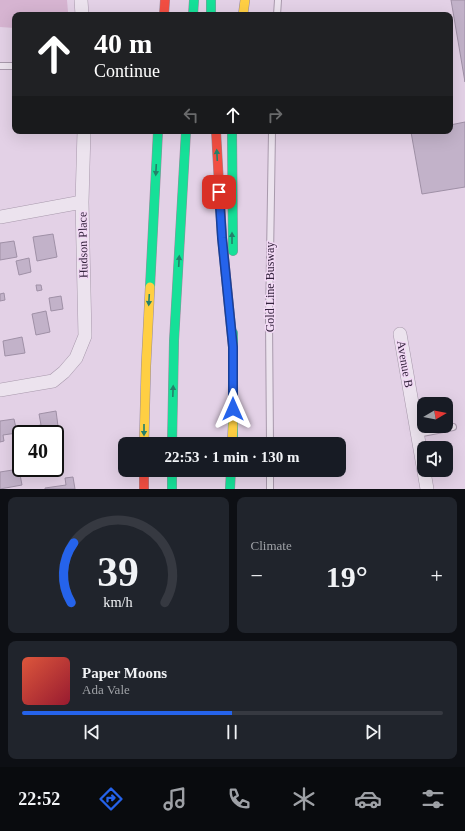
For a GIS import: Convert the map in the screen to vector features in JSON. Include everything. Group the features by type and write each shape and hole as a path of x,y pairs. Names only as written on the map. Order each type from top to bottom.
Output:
{"main road":[{"path":"164,12 165,0"},
{"path":"193,12 194,0"},
{"path":"211,0 211,12"},
{"path":"243,12 245,0"},
{"path":"144,437 146,352 158,134"},
{"path":"172,437 174,341 186,134"},
{"path":"216,134 222,238 233,347"},
{"path":"232,134 233,437"},
{"path":"144,477 144,489"},
{"path":"172,477 172,489"},
{"path":"230,489 231,477"},
{"path":"233,477 234,489"}],"street":[{"path":"81,0 82,12"},
{"name":"Hudson Place","path":"0,390 53,380 64,372 76,358 85,336 82,202 84,134"},
{"path":"0,217 82,202"},
{"name":"Avenue B","path":"400,334 427,489"}],"lane":[{"path":"277,12 278,0"},
{"path":"0,66 12,66"},
{"name":"Gold Line Busway","path":"270,437 269,320 272,134"},
{"path":"417,434 422,433"},
{"path":"270,477 270,489"}],"shaded area":[{"path":"0,0 67,0 68,12 12,12 12,28 0,27"}],"building":[{"path":"451,0 465,0 465,82"},
{"path":"465,122 465,187 422,194 411,134 453,134 453,124"},
{"path":"53,234 57,257 37,261 33,237"},
{"path":"14,241 17,257 0,260 0,243"},
{"path":"29,258 31,272 19,275 16,261"},
{"path":"36,285 41,285 42,290 37,291"},
{"path":"4,293 5,300 0,301 0,294"},
{"path":"61,296 63,309 51,311 49,298"},
{"path":"46,311 50,332 36,335 32,314"},
{"path":"22,337 25,353 5,356 3,341"},
{"path":"56,411 58,425 41,425 39,414"},
{"path":"14,419 15,425 12,425 12,434 3,435 4,441 0,442 0,421"},
{"path":"12,470 12,477 20,477 22,485 0,489 0,472"},
{"path":"73,477 75,489 45,489 66,485 65,478"}],"traffic: fast":[{"path":"193,12 194,0"},
{"path":"211,0 211,12"},
{"path":"150,287 158,134"},
{"path":"172,437 174,341 186,134"},
{"path":"232,134 233,251"},
{"path":"233,333 233,437"},
{"path":"172,477 172,489"},
{"path":"230,489 231,477"}],"traffic: slow":[{"path":"243,12 245,0"},
{"path":"144,437 150,287"},
{"path":"232,437 233,424"}],"traffic: jam":[{"path":"164,12 165,0"},
{"path":"216,134 222,237 233,347"},
{"path":"144,477 144,489"}],"route":[{"path":"219,192 233,347 233,409"}]}
